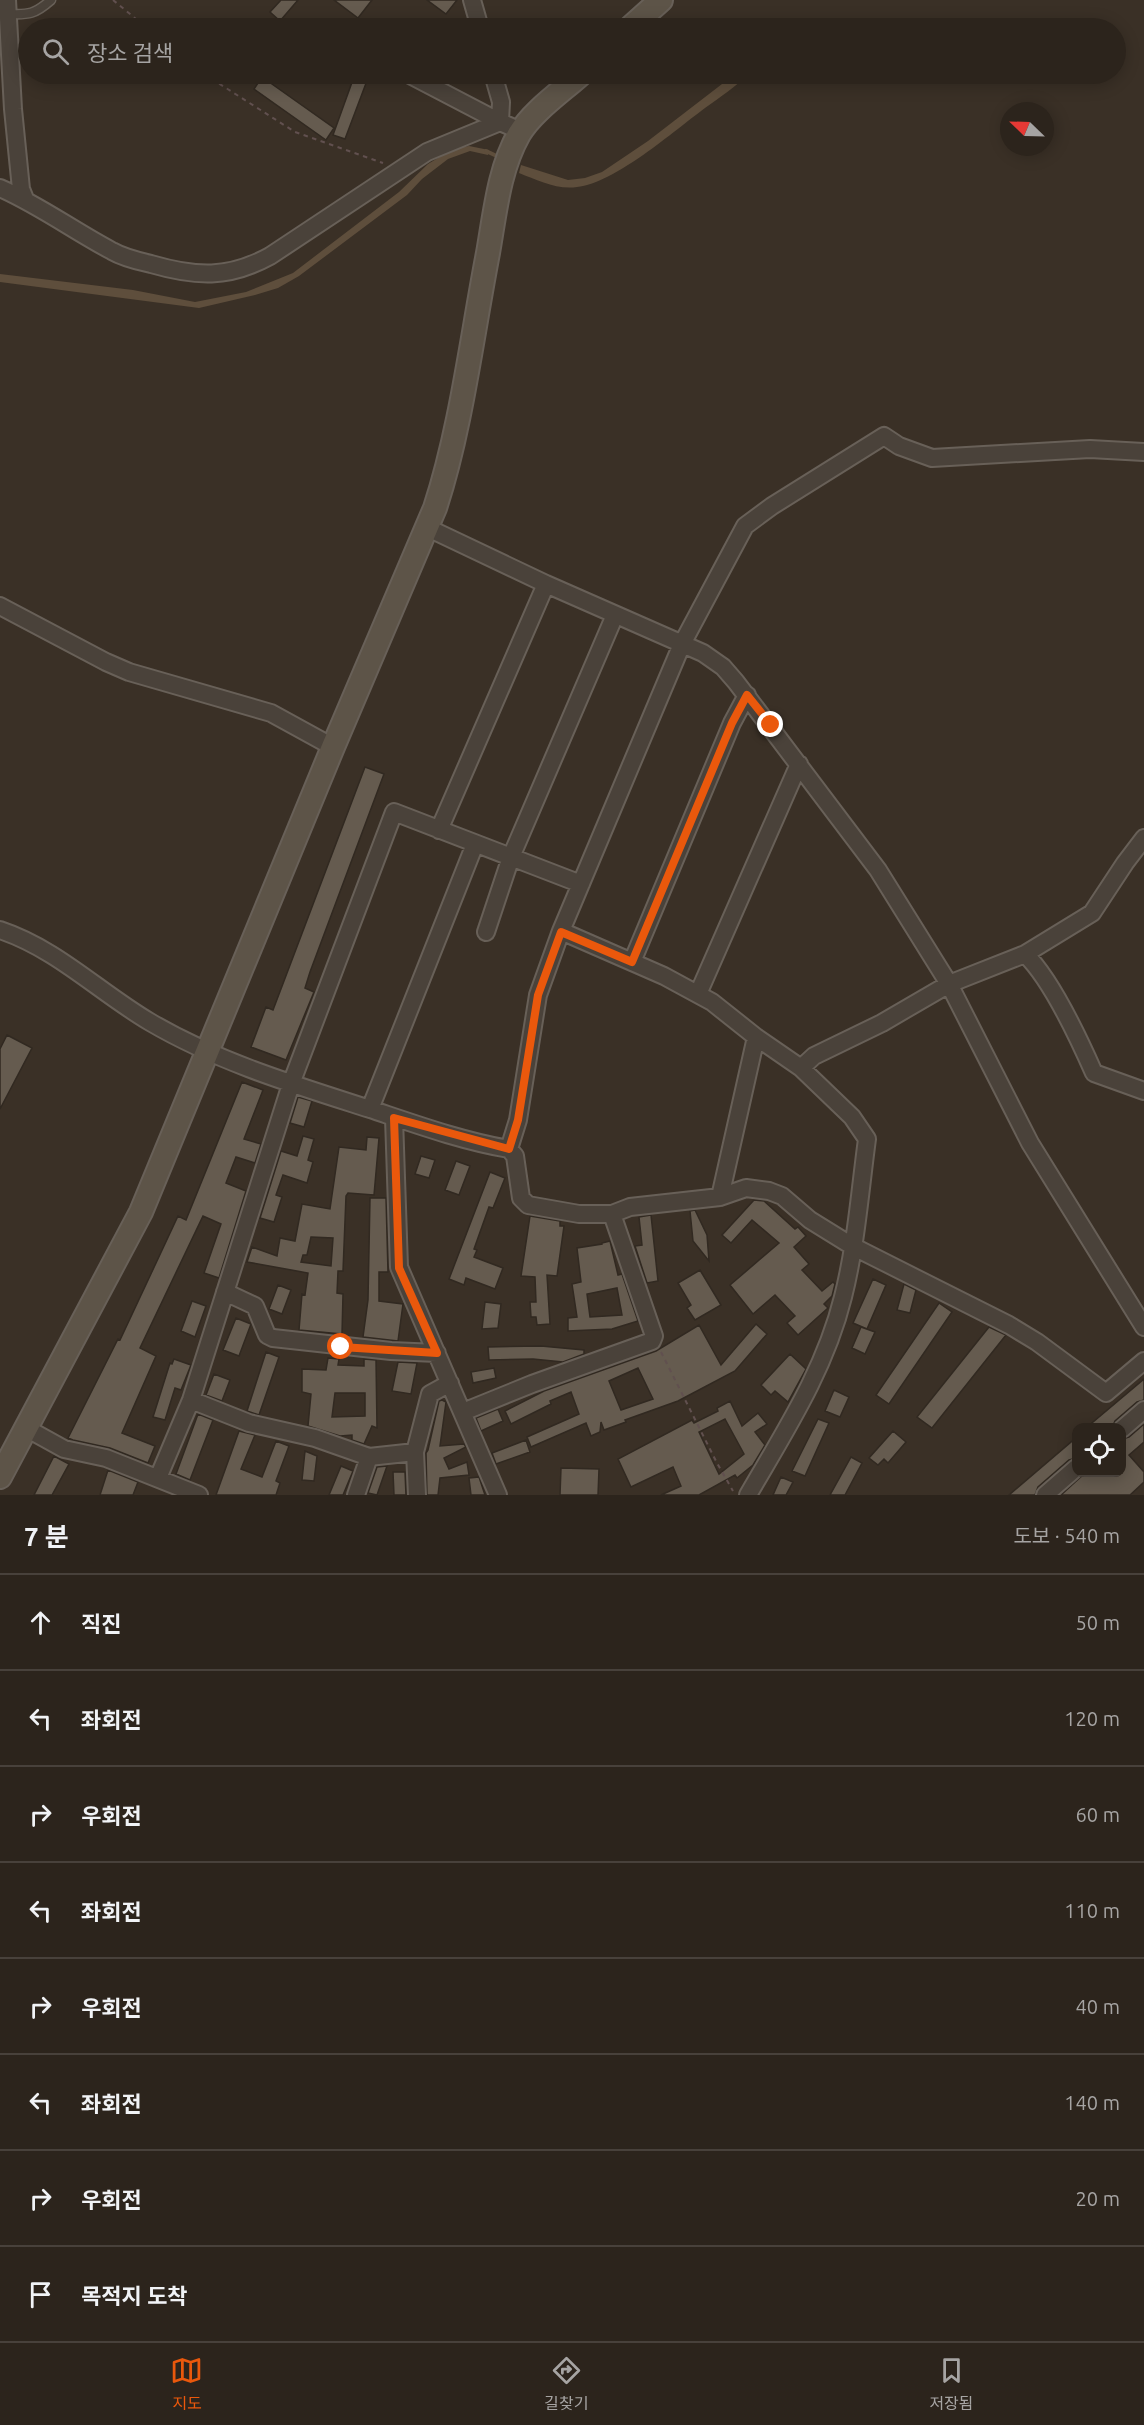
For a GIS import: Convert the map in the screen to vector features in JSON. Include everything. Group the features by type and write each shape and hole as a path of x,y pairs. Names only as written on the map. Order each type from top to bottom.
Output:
{"street":[{"path":"472,0 477,18"},
{"path":"641,18 661,0"},
{"path":"8,7 13,109 21,189 26,199"},
{"path":"427,84 521,131"},
{"path":"496,84 501,102 500,122"},
{"path":"0,1477 141,1212 426,527 449,459 506,163 521,131 570,84"},
{"path":"0,188 26,199 113,252 176,270 217,274 250,267 437,147 500,122"},
{"path":"509,1149 518,1120 538,995 561,932 682,644 745,526 772,506 884,436 899,446 932,458 1090,449 1144,452"},
{"path":"426,527 546,584 703,653 723,667 747,695 878,870 949,984 1030,1143 1144,1327"},
{"path":"440,830 546,584"},
{"path":"0,606 129,672 271,713 333,747"},
{"path":"486,932 511,856 615,615"},
{"path":"632,962 732,723 747,695"},
{"path":"698,994 799,764"},
{"path":"158,1478 191,1400 291,1084 394,812 581,884"},
{"path":"801,1068 814,1056 882,1023 949,984 1025,954 1092,913 1125,862 1144,838"},
{"path":"370,1109 475,844"},
{"path":"0,930 51,953 150,1022 207,1050 291,1084 394,1118 509,1149 515,1156 521,1198 528,1205 579,1214 612,1214 630,1207 720,1197 746,1188 769,1191 782,1196 810,1220 852,1246 1009,1325 1037,1342 1106,1393 1144,1361"},
{"path":"561,932 632,962 712,1002 756,1037 801,1068 852,1117 867,1139 843,1299 809,1390 748,1495"},
{"path":"1025,954 1037,966 1081,1044 1094,1073 1144,1091"},
{"path":"720,1197 756,1037"},
{"path":"394,1118 399,1268 498,1495"},
{"path":"463,1412 531,1384 652,1341 654,1336 612,1214"},
{"path":"225,1292 255,1306 267,1335 273,1338 341,1347 437,1353"},
{"path":"417,1495 415,1452 430,1394 450,1383"},
{"path":"191,1400 249,1423 315,1438 369,1457 415,1452"},
{"path":"1126,1426 1144,1410"},
{"path":"26,1428 64,1449 106,1458 199,1495"},
{"path":"356,1495 369,1457"},
{"path":"1045,1495 1072,1472"}],"lane":[{"path":"8,7 28,15 38,11 51,0"}],"path":[{"path":"112,0 134,18"},
{"path":"220,84 295,132 329,146 402,169"},
{"path":"654,1336 717,1463 736,1495"}],"shaded area":[{"path":"722,84 737,84 644,155 609,176 592,183 570,188 562,187 519,173 521,165 568,180 585,178 602,172 648,141"},
{"path":"469,146 489,150 488,155 470,151 448,159 422,179 407,195 299,276 278,288 255,295 199,308 0,282 0,274 133,290 195,302 246,292 293,273 399,192 428,164 453,149"}],"building":[{"path":"281,0 298,0 283,18 277,18 270,12"},
{"path":"334,0 372,0 358,18"},
{"path":"427,0 457,0 446,14"},
{"path":"257,84 272,84 334,128 326,140 254,89"},
{"path":"351,84 366,84 345,139 333,135"},
{"path":"365,767 384,774 310,972 305,988 314,992 286,1060 251,1047 266,1007 273,1010"},
{"path":"7,1035 32,1048 0,1109 0,1049"},
{"path":"242,1082 263,1090 244,1139 261,1144 255,1163 236,1157 226,1183 246,1191 219,1278 204,1273 221,1224 203,1216 140,1348 156,1356 122,1433 155,1446 148,1463 110,1448 68,1438 118,1339 120,1340 178,1216 186,1220"},
{"path":"298,1097 312,1101 304,1127 290,1123"},
{"path":"303,1136 314,1139 308,1160 313,1162 307,1183 283,1175 276,1195 282,1197 274,1222 260,1218 281,1151 297,1156"},
{"path":"367,1137 379,1138 374,1195 348,1193 346,1196 343,1271 338,1271 337,1293 343,1294 342,1334 299,1330 302,1294 305,1295 308,1273 247,1262 252,1247 277,1256 280,1238 295,1241 302,1204 330,1209 339,1147 366,1150","holes":["311,1237 333,1238 331,1266 301,1262 303,1255 307,1255"]},
{"path":"421,1156 435,1160 429,1178 415,1174"},
{"path":"456,1161 470,1166 459,1195 445,1190"},
{"path":"490,1172 505,1178 493,1208 489,1207 474,1249 477,1250 474,1257 503,1268 495,1289 466,1278 464,1285 449,1279"},
{"path":"370,1198 386,1198 388,1272 379,1272 379,1301 403,1304 398,1341 363,1337 368,1300"},
{"path":"754,1200 764,1201 806,1236 794,1247 809,1264 802,1270 822,1291 833,1282 835,1284 832,1296 824,1304 828,1308 798,1335 787,1323 795,1316 775,1295 753,1314 730,1285 779,1243 752,1220 731,1243 722,1235"},
{"path":"695,1210 707,1235 709,1261 693,1241 690,1211"},
{"path":"651,1215 658,1281 647,1283 635,1246 642,1245 639,1217"},
{"path":"530,1216 560,1221 560,1226 564,1226 557,1276 547,1275 550,1324 537,1325 536,1317 531,1317 530,1302 536,1302 535,1277 521,1276"},
{"path":"610,1241 618,1275 622,1274 638,1321 612,1329 568,1331 568,1318 577,1317 572,1284 581,1282 577,1248","holes":["617,1288 622,1315 590,1317 587,1294"]},
{"path":"700,1270 721,1305 695,1320 687,1308 691,1305 678,1283"},
{"path":"873,1279 886,1285 867,1329 853,1323"},
{"path":"904,1284 916,1290 910,1313 897,1310"},
{"path":"278,1285 291,1290 282,1314 269,1309"},
{"path":"192,1301 206,1306 195,1337 181,1331"},
{"path":"485,1302 501,1304 498,1328 482,1329"},
{"path":"939,1303 952,1312 889,1404 876,1395"},
{"path":"236,1318 251,1324 239,1356 223,1350"},
{"path":"756,1324 767,1334 735,1371 678,1401 625,1420 626,1422 604,1430 601,1422 600,1432 591,1436 586,1423 531,1447 527,1437 579,1414 571,1392 550,1401 551,1404 511,1424 505,1411 544,1391 656,1351 699,1325 721,1365","holes":["638,1368 653,1399 621,1410 609,1381"]},
{"path":"861,1327 875,1332 865,1354 852,1348"},
{"path":"989,1327 1006,1335 932,1428 917,1417"},
{"path":"541,1346 584,1350 584,1354 563,1362 533,1359 489,1360 488,1347"},
{"path":"266,1352 279,1357 259,1415 247,1411"},
{"path":"790,1354 806,1369 788,1402 775,1391 771,1395 761,1385"},
{"path":"328,1358 339,1359 338,1365 364,1366 364,1359 376,1360 377,1428 372,1426 364,1444 352,1440 352,1435 340,1436 308,1426 311,1394 302,1392 302,1369 326,1370","holes":["335,1393 365,1393 365,1416 332,1417"]},
{"path":"174,1359 191,1365 181,1390 175,1388 165,1420 153,1417 170,1363 172,1364"},
{"path":"398,1362 417,1363 411,1394 392,1391"},
{"path":"494,1368 496,1378 473,1383 471,1372"},
{"path":"214,1374 230,1380 222,1401 206,1395"},
{"path":"1144,1379 1144,1400 1137,1402 1114,1423 1092,1423"},
{"path":"834,1390 849,1397 840,1417 825,1411"},
{"path":"439,1401 446,1402 440,1446 464,1444 466,1447 444,1458 449,1469 467,1462 469,1475 440,1478 438,1495 427,1495 426,1453"},
{"path":"730,1401 742,1426 758,1413 767,1424 755,1432 765,1445 753,1465 737,1478 735,1475 699,1495 661,1495 681,1486 673,1467 631,1487 618,1459 692,1420 694,1423 718,1411 717,1408","holes":["725,1419 744,1454 719,1474 699,1432"]},
{"path":"498,1409 503,1421 481,1431 476,1418"},
{"path":"198,1414 213,1420 190,1480 176,1474"},
{"path":"818,1419 829,1423 805,1476 792,1471"},
{"path":"1144,1424 1144,1442 1129,1455 1144,1472 1144,1482 1130,1495 1061,1495 1081,1477 1126,1477 1126,1438"},
{"path":"239,1431 255,1435 241,1469 262,1477 276,1441 289,1446 276,1481 280,1483 276,1495 216,1495"},
{"path":"893,1431 906,1442 888,1463 884,1459 878,1465 869,1458"},
{"path":"526,1440 530,1452 496,1464 492,1453"},
{"path":"1072,1441 1072,1459 1038,1487 1035,1495 1009,1495"},
{"path":"305,1451 317,1456 314,1481 302,1480"},
{"path":"54,1456 69,1464 52,1495 34,1495"},
{"path":"851,1457 862,1463 845,1495 830,1495"},
{"path":"341,1466 353,1471 343,1495 329,1495"},
{"path":"387,1466 377,1495 368,1493 377,1467"},
{"path":"561,1468 599,1469 598,1495 560,1495"},
{"path":"108,1470 138,1482 133,1495 100,1495"},
{"path":"393,1472 405,1472 406,1495 394,1495"},
{"path":"479,1477 485,1495 471,1495 469,1478"},
{"path":"781,1477 793,1482 786,1495 773,1495"}],"waterway":[{"path":"486,151 501,158"}],"route":[{"path":"341,1347 437,1353 399,1268 394,1118 509,1149 518,1120 538,995 561,932 632,962 732,723 747,695 771,725"}]}
